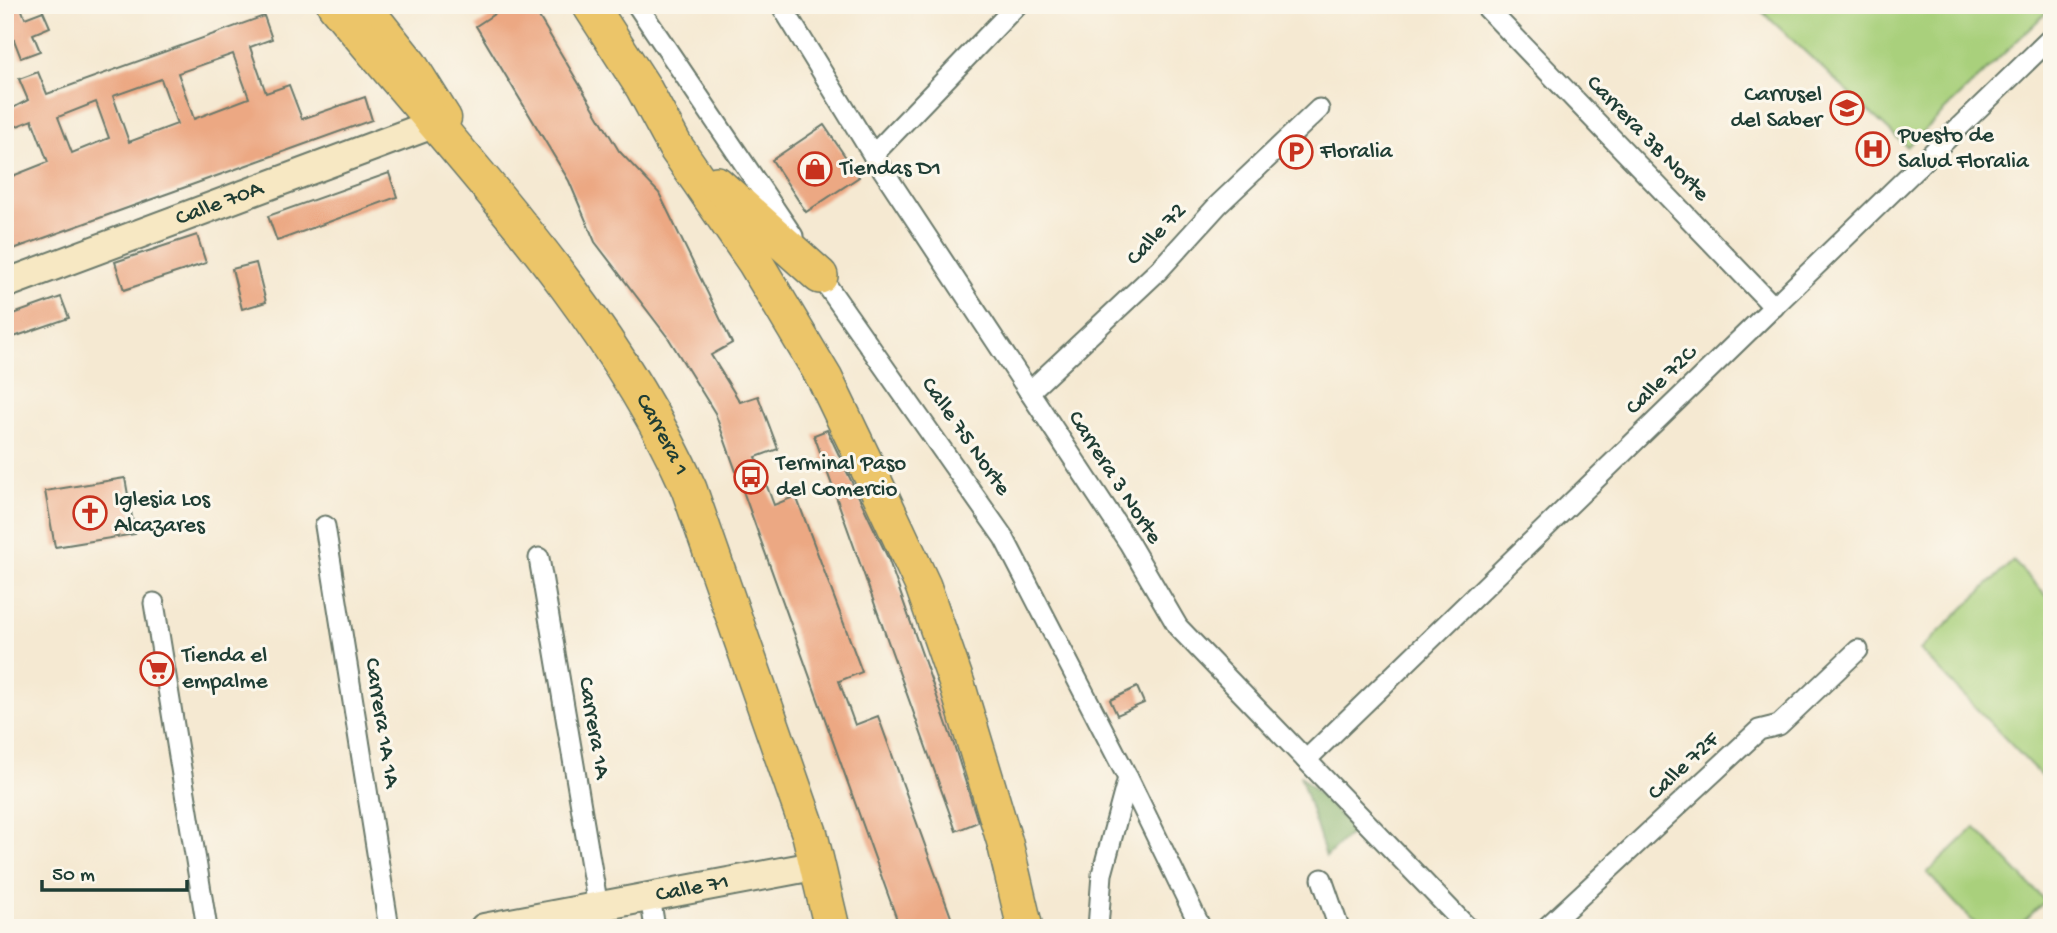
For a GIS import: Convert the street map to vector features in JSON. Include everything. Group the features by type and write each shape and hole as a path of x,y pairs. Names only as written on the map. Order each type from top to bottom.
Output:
{"highway":[{"path":"335,5 496,199"},
{"path":"590,5 643,86 675,146 755,262 825,379 918,574 965,709 1004,843 1025,928"},
{"path":"675,146 820,276"},
{"name":"Carrera 1","path":"496,199 595,328 666,438 689,489 819,865 832,928"}],"main road":[{"name":"Carrera 1","path":"364,5 411,64 496,199"}],"street":[{"name":"Calle 75 Norte","path":"637,5 699,102 1004,538 1128,778 1201,928"},
{"name":"Carrera 3 Norte","path":"781,5 873,155 1129,543 1178,627 1468,928"},
{"path":"873,155 1017,5"},
{"name":"Carrera 3B Norte","path":"1484,5 1774,307"},
{"name":"Calle 72C","path":"1306,760 2052,37"},
{"name":"Calle 72","path":"1029,392 1159,270 1218,205 1319,109"},
{"name":"Calle 70A","path":"5,284 433,124"},
{"name":"Carrera 1A 1A","path":"325,526 388,928"},
{"name":"Carrera 1A","path":"539,558 598,907"},
{"path":"154,603 207,928"},
{"name":"Calle 72F","path":"1546,928 1759,730 1779,725 1858,650"},
{"path":"1098,928 1102,874 1128,778"},
{"name":"Calle 71","path":"484,928 819,865"},
{"path":"1322,879 1339,928"},
{"path":"650,897 655,928"}],"green space":[{"path":"1755,5 2052,5 2052,7 1907,147"},
{"path":"2013,561 2052,601 2052,787 1920,650"},
{"path":"1300,775 1354,830 1326,857"},
{"path":"1975,827 2045,901 2017,928 1979,928 1927,873"}],"building":[{"path":"5,5 20,5 25,18 43,11 50,27 33,34 40,51 21,58 14,40 5,43"},
{"name":"Terminal Paso del Comercio","path":"508,5 532,5 619,151 659,193 732,343 711,355 740,402 758,396 778,449 756,457 774,505 796,496 862,672 839,681 855,725 878,716 955,928 900,928 715,413 669,339 595,242 569,181 476,26"},
{"path":"264,16 272,39 250,47 266,93 289,85 302,119 365,97 372,120 5,252 5,179 48,162 32,120 5,131 5,112 28,100 19,79 38,72 47,94","holes":["233,54 249,98 194,119 178,73","161,79 177,124 129,142 113,96","96,102 109,138 72,153 58,117"]},
{"name":"Tiendas D1","path":"824,125 859,177 806,212 772,160"},
{"path":"389,173 397,197 277,241 268,216"},
{"path":"197,235 206,263 124,290 115,262"},
{"path":"256,263 266,302 242,309 232,269"},
{"path":"61,297 69,318 5,340 5,317"},
{"name":"Terminal Paso del Comercio","path":"827,430 888,558 954,745 978,822 956,831 814,435"},
{"name":"Iglesia Los Alcazares","path":"125,478 135,534 55,547 45,491"},
{"path":"1137,687 1144,703 1117,715 1110,700"}],"place":[{"name":"Carrusel del Saber","path":"1847,108"},
{"name":"Puesto de Salud Floralia","path":"1873,149"},
{"name":"Floralia","path":"1296,152"},
{"name":"Tiendas D1","path":"815,169"},
{"name":"Terminal Paso del Comercio","path":"751,477"},
{"name":"Iglesia Los Alcazares","path":"90,513"},
{"name":"Tienda el empalme","path":"157,669"}]}
